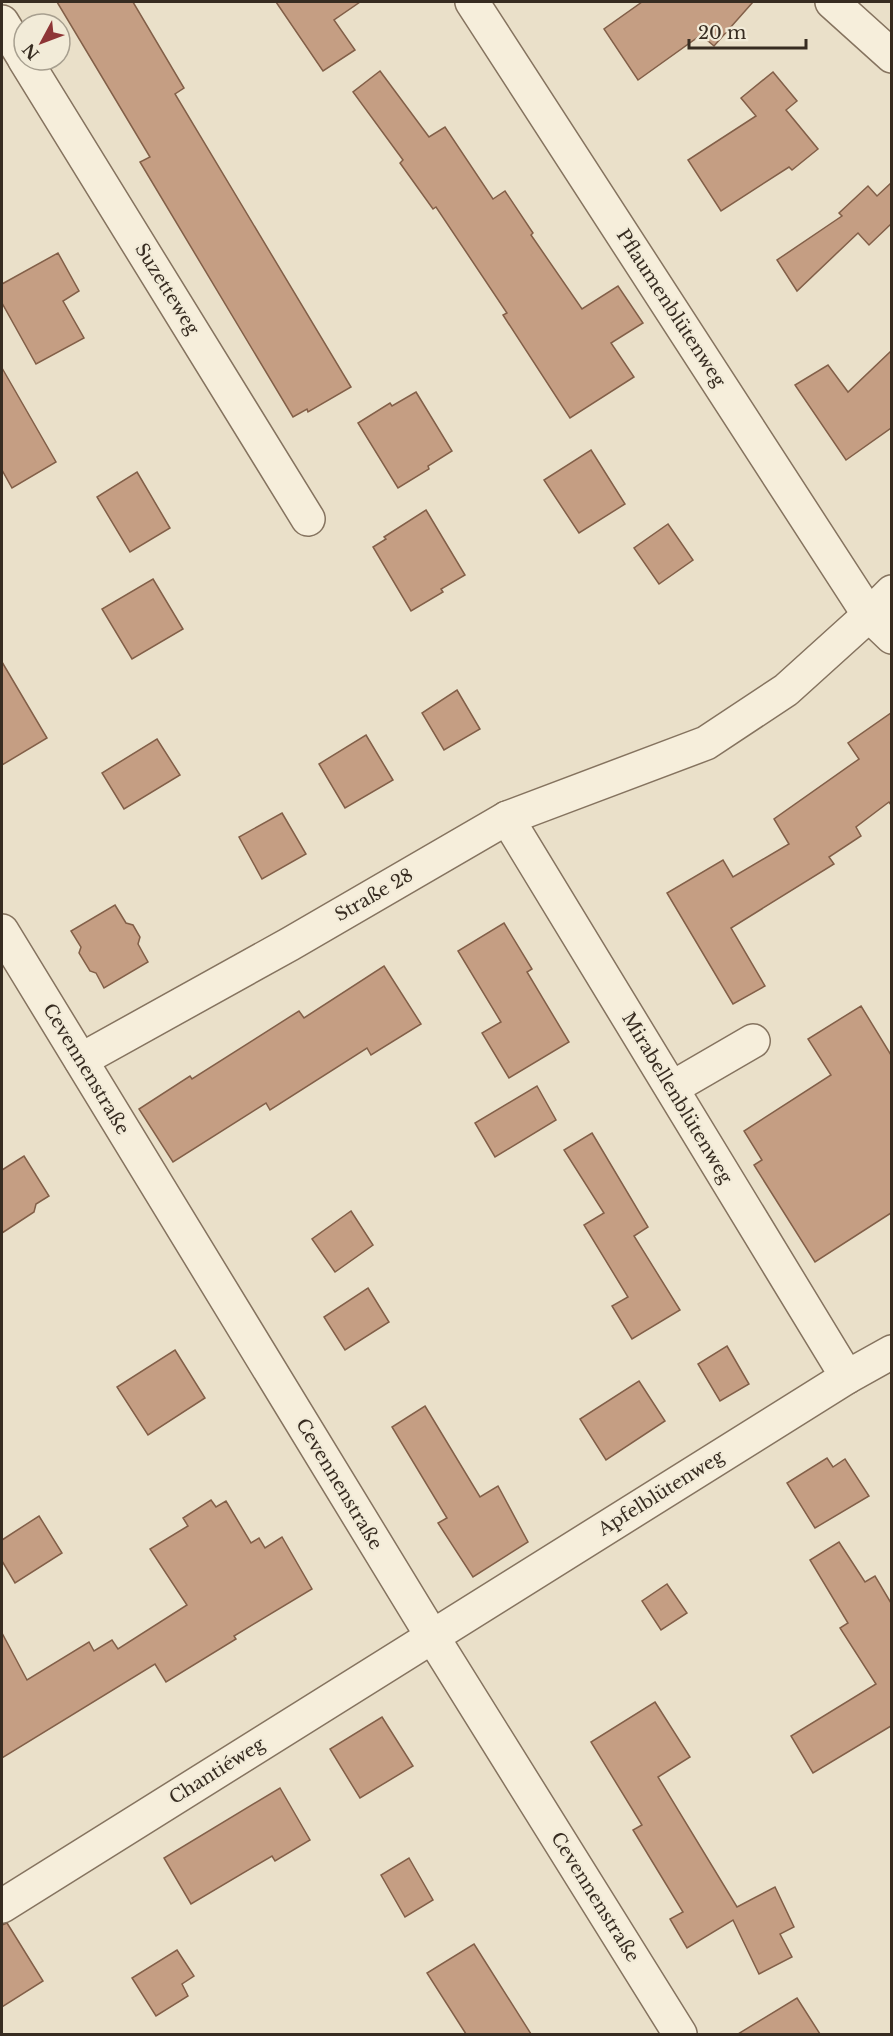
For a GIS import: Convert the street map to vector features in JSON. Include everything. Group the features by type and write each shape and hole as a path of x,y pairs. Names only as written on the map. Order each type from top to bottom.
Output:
{"street":[{"name":"Pflaumenblütenweg","path":"472,2 880,626"},
{"path":"832,2 891,56"},
{"name":"Suzetteweg","path":"2,22 12,38"},
{"name":"Suzetteweg","path":"33,72 308,519"},
{"path":"880,626 891,592"},
{"name":"Straße 28","path":"81,1060 290,944 507,818 679,754 720,735 880,626"},
{"name":"Mirabellenblütenweg","path":"507,818 847,1377"},
{"name":"Cevennenstraße","path":"2,931 432,1636 680,2034"},
{"path":"672,1088 753,1041"},
{"name":"Apfelblütenweg","path":"432,1636 847,1377 891,1352"},
{"name":"Chantiéweg","path":"2,1906 432,1636"}],"building":[{"path":"57,2 133,2 184,88 175,94 351,387 308,412 307,409 293,417 140,162 150,157 72,27 72,12 63,12"},
{"path":"276,2 360,2 334,20 355,50 323,71"},
{"path":"642,2 753,2 714,46 701,35 638,80 604,29"},
{"path":"380,71 429,137 445,127 493,199 505,191 533,233 531,235 582,309 618,286 643,323 611,343 634,377 570,418 503,315 507,313 436,207 433,209 400,163 403,160 353,92"},
{"path":"773,72 797,101 786,110 818,149 792,170 789,167 721,211 688,160 756,116 741,98"},
{"path":"891,183 891,224 869,245 858,233 797,291 777,260 842,216 839,213 868,186 877,196"},
{"path":"58,253 79,291 63,301 84,338 36,364 2,303 2,284"},
{"path":"891,351 891,428 846,460 795,385 828,365 848,392"},
{"path":"2,368 56,462 12,488 2,470"},
{"path":"416,392 452,451 428,466 429,469 398,488 358,423 390,403 392,406"},
{"path":"591,450 625,504 579,533 544,480"},
{"path":"137,472 170,528 130,552 97,497"},
{"path":"426,510 465,575 441,589 443,592 411,611 373,547 386,539 384,537"},
{"path":"668,524 693,560 659,584 634,548"},
{"path":"153,579 183,629 132,659 102,609"},
{"path":"2,662 47,738 2,765"},
{"path":"457,690 480,729 444,750 422,713"},
{"path":"891,713 891,805 889,802 856,827 861,836 829,857 834,864 731,928 765,986 733,1004 667,893 723,860 733,877 789,844 774,819 859,759 848,743"},
{"path":"366,735 393,780 345,808 319,764"},
{"path":"157,739 180,775 124,809 102,773"},
{"path":"282,813 306,854 262,879 239,837"},
{"path":"115,905 126,923 133,925 140,937 138,944 148,962 104,988 96,973 90,971 79,953 81,947 71,931"},
{"path":"504,923 532,969 527,972 569,1042 509,1078 482,1033 501,1022 458,951"},
{"path":"384,966 421,1024 371,1055 367,1048 270,1110 266,1103 173,1162 139,1109 190,1076 192,1079 299,1011 304,1018"},
{"path":"861,1006 891,1055 891,1213 815,1262 754,1165 762,1160 744,1131 831,1075 808,1039"},
{"path":"537,1086 556,1120 495,1157 475,1123"},
{"path":"592,1133 648,1227 634,1236 680,1310 632,1339 612,1306 628,1297 584,1225 604,1213 564,1150"},
{"path":"24,1156 49,1196 36,1204 34,1212 2,1233 2,1170"},
{"path":"351,1211 373,1245 335,1272 312,1239"},
{"path":"368,1288 389,1322 345,1350 324,1317"},
{"path":"727,1346 749,1384 720,1401 698,1364"},
{"path":"175,1350 205,1398 148,1435 117,1387"},
{"path":"639,1381 665,1421 606,1460 580,1419"},
{"path":"425,1406 480,1497 498,1486 528,1542 473,1577 438,1523 447,1518 392,1427"},
{"path":"827,1458 833,1467 845,1459 869,1496 815,1528 787,1483"},
{"path":"211,1500 216,1507 226,1501 251,1543 259,1538 265,1548 282,1537 312,1589 234,1636 236,1639 166,1682 155,1664 2,1758 2,1633 27,1680 89,1642 94,1651 112,1640 118,1649 187,1605 150,1549 188,1526 183,1518"},
{"path":"39,1516 62,1553 15,1583 2,1561 2,1540"},
{"path":"839,1542 865,1582 875,1576 891,1603 891,1726 813,1773 791,1736 876,1684 840,1628 848,1623 810,1560"},
{"path":"667,1584 687,1613 661,1630 642,1601"},
{"path":"655,1702 690,1757 658,1777 737,1907 775,1887 794,1927 780,1934 792,1957 759,1974 733,1920 687,1948 670,1919 683,1912 633,1830 642,1825 591,1742"},
{"path":"382,1717 413,1766 360,1798 330,1749"},
{"path":"280,1788 310,1840 275,1861 272,1856 191,1904 164,1858"},
{"path":"409,1858 433,1900 405,1917 381,1875"},
{"path":"7,1923 43,1981 2,2007 2,1925"},
{"path":"474,1944 531,2034 466,2034 427,1973"},
{"path":"177,1950 194,1976 182,1984 188,1996 156,2016 132,1978"},
{"path":"797,1998 820,2034 738,2034"}]}
